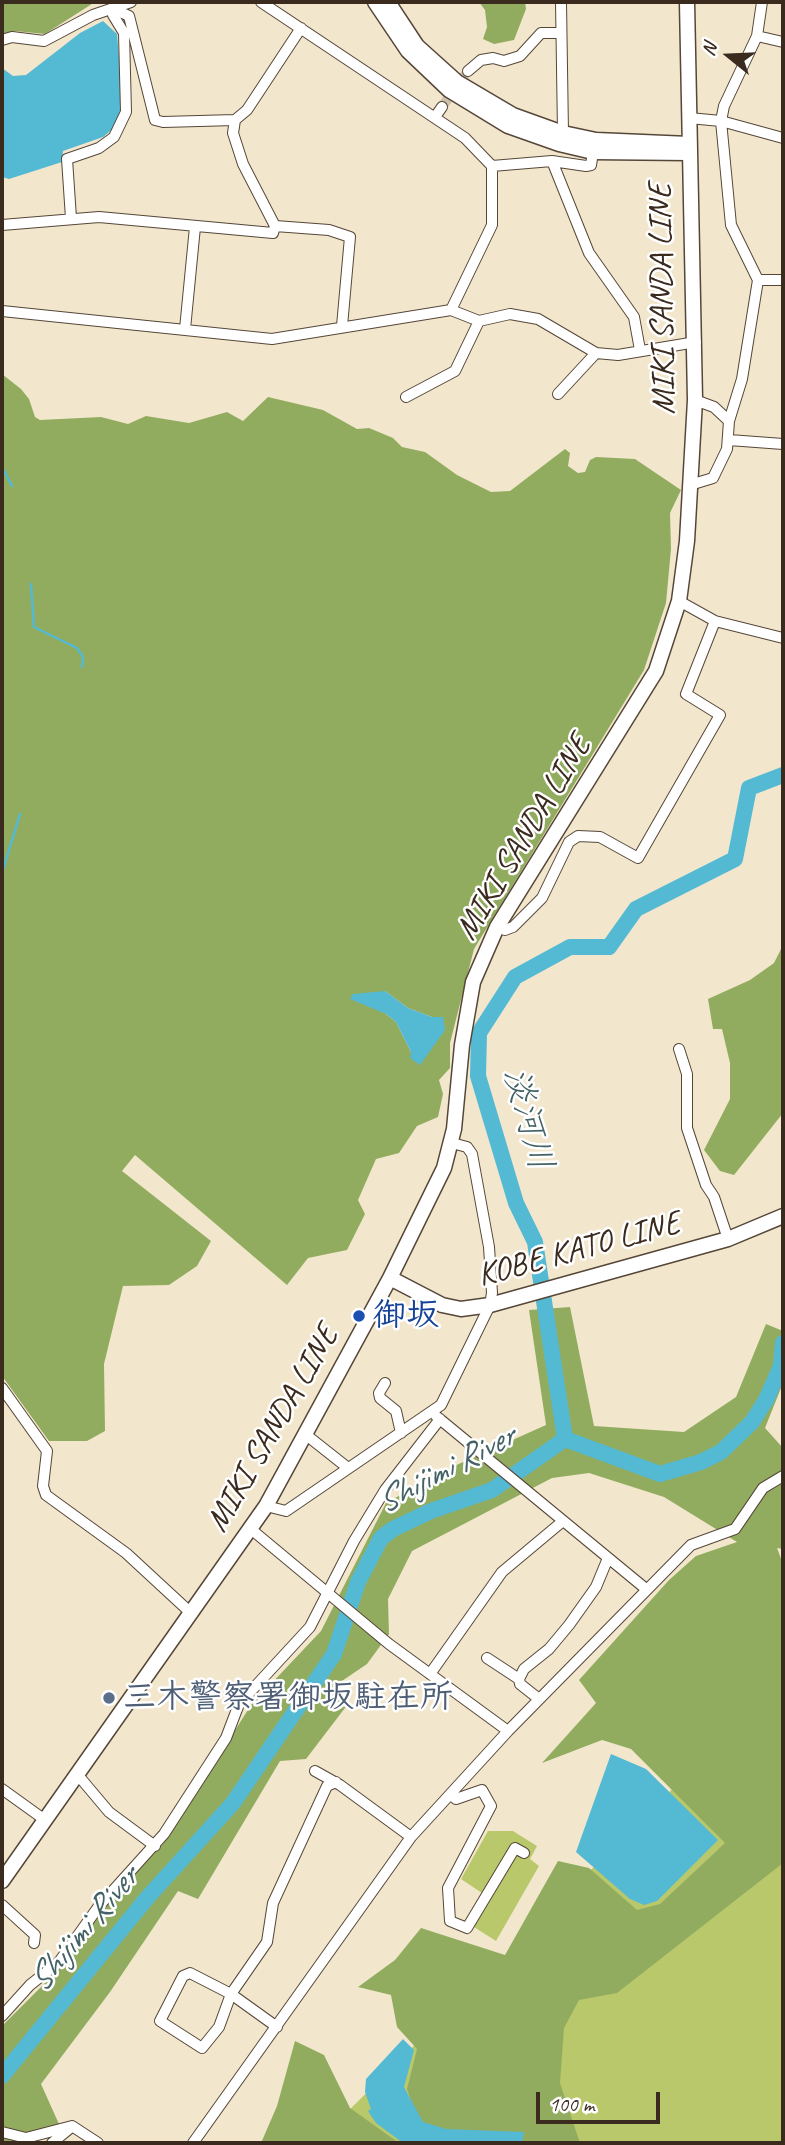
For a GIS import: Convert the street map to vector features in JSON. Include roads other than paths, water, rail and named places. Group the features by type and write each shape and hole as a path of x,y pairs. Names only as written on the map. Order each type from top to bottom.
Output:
{"main road":[{"path":"375,2 408,51 449,90 508,126 559,144 593,152 689,149"},
{"path":"388,2 417,46 457,82 513,116 563,133 597,140 689,149"},
{"name":"MIKI SANDA LINE","path":"2,1881 252,1530 390,1278 444,1168 452,1143 462,1045 473,982 497,927 656,671 679,601 695,400 696,342 687,2"},
{"name":"KOBE KATO LINE","path":"390,1278 442,1305 461,1309 491,1305 728,1239 783,1216"}],"street":[{"path":"2,40 12,37 44,41 93,15 131,2"},
{"path":"261,2 465,138 492,166 492,225 451,310"},
{"path":"561,2 563,133"},
{"path":"690,485 713,478 729,440 729,421 742,379 758,280 731,225 721,121 724,106 757,36 762,2"},
{"path":"114,9 129,16 155,120 163,122 235,120 247,110 302,28"},
{"path":"71,218 67,159 99,148 114,137 126,112 124,33 113,15 114,9"},
{"path":"468,71 481,60 493,58 504,61 520,56 541,33 560,33"},
{"path":"757,36 783,42"},
{"path":"435,117 442,107"},
{"path":"689,118 721,121 783,138"},
{"path":"2,225 99,217 273,233 275,226 243,164 233,133 235,120"},
{"path":"492,166 552,160 586,166 591,165 593,152"},
{"path":"552,160 589,253 634,317 640,350"},
{"path":"275,226 329,230 350,237 342,327"},
{"path":"185,329 195,227"},
{"path":"758,280 783,280"},
{"path":"2,311 272,339 451,310 479,321 510,314 525,315 538,319 596,353 618,355 696,342"},
{"path":"406,397 455,370 479,321"},
{"path":"558,394 596,353"},
{"path":"695,400 714,407 729,421"},
{"path":"729,440 783,443"},
{"path":"679,601 715,621 783,638"},
{"path":"497,927 505,930 513,927 542,898 569,842 578,836 600,837 638,858 720,715 686,694 715,621"},
{"path":"679,1049 687,1074 687,1128 728,1239"},
{"path":"2,2016 30,1985 59,1962 99,1906 155,1846 226,1738 239,1704 310,1628 354,1541 436,1416 491,1305 489,1247 472,1154 467,1147 452,1143"},
{"path":"385,1383 379,1393 380,1398 396,1411 401,1433"},
{"path":"2,1388 47,1451 43,1486 46,1495 126,1553 192,1614"},
{"path":"266,1506 286,1511 401,1433 436,1416"},
{"path":"436,1416 646,1589"},
{"path":"305,1434 348,1468"},
{"path":"193,2143 411,1837 508,1731 691,1545 735,1529 763,1488 783,1476"},
{"path":"430,1674 502,1572 563,1521"},
{"path":"252,1530 328,1596 389,1644 508,1731"},
{"path":"519,1679 524,1669 549,1649 569,1625 596,1587 608,1558"},
{"path":"487,1658 519,1679 520,1684 539,1699"},
{"path":"315,1771 335,1782 411,1837"},
{"path":"77,1774 109,1812 155,1846"},
{"path":"277,2027 232,1994 190,1973 183,1976 159,2021 202,2048 219,2027 232,1994 267,1942 273,1903 327,1786 335,1782"},
{"path":"2,1789 45,1820"},
{"path":"451,1795 456,1799 482,1790 491,1806 447,1888 450,1921 467,1928 515,1847 524,1853"},
{"path":"2,1905 35,1935 34,1943"},
{"path":"2,2132 26,2137 72,2126 98,2143"},
{"path":"52,2143 72,2126"}],"water":[{"path":"103,21 117,34 123,101 115,127 103,137 63,151 62,162 9,179 2,177 2,68 13,76 26,75 80,33"},
{"path":"385,991 408,1008 432,1017 443,1017 445,1030 420,1065 410,1058 411,1052 396,1022 386,1014 350,999 353,994"},
{"path":"611,1754 646,1769 718,1840 657,1901 644,1905 630,1899 576,1852"},
{"path":"403,2039 414,2050 404,2087 423,2122 446,2129 524,2132 522,2143 403,2143 376,2123 368,2111 371,2109 365,2092 366,2079"}],"waterway":[{"path":"2,467 12,486"},
{"path":"31,584 34,627 77,648 83,657 82,667"},
{"name":"淡河川","path":"565,1439 535,1242 516,1203 478,1076 479,1033 515,977 570,947 609,947 636,909 735,859 749,788 783,775"},
{"path":"2,873 20,814"},
{"name":"Shijimi River","path":"565,1439 660,1474 701,1462 721,1452 752,1422 766,1400 781,1366 783,1343"},
{"name":"Shijimi River","path":"2,2076 147,1898 233,1803 334,1654 358,1582 381,1538 393,1529 431,1511 492,1490 565,1439"}],"tunnel":[{"path":"442,107 468,71"}],"place":[{"name":"御坂","path":"359,1316"},
{"name":"三木警察署御坂駐在所","path":"109,1698"}]}
